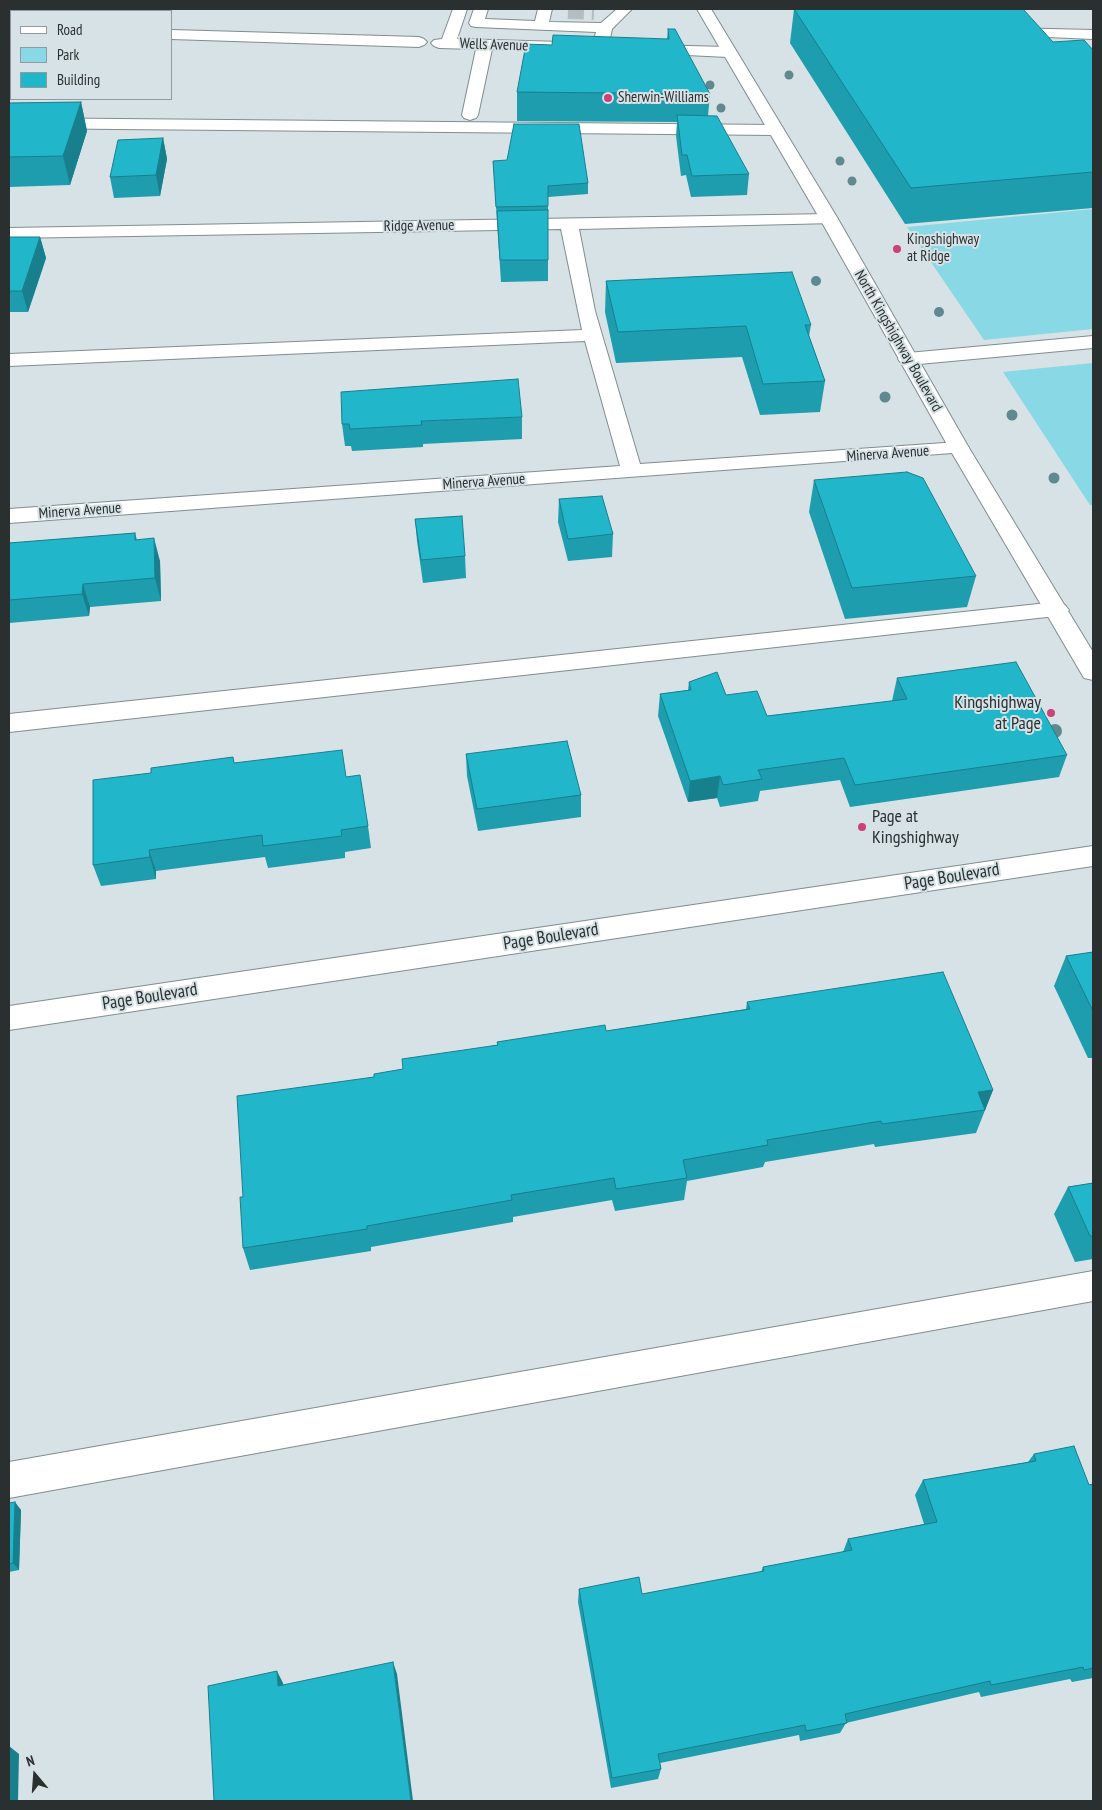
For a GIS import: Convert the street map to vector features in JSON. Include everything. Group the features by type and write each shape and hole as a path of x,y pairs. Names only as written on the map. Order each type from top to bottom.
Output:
{"street":[{"name":"Wells Avenue","path":"460,9 444,43 620,49"},
{"path":"481,9 476,23 541,26 604,20 622,11"},
{"path":"541,26 545,9 560,10"},
{"name":"North Kingshighway Boulevard","path":"704,9 1093,672"},
{"path":"600,48 604,20"},
{"path":"995,32 1093,35"},
{"path":"172,34 419,42"},
{"path":"1057,34 1068,47"},
{"path":"470,115 485,44"},
{"path":"639,49 728,52"},
{"path":"9,123 776,130"},
{"name":"Ridge Avenue","path":"9,233 829,220"},
{"path":"569,224 592,335 632,472"},
{"path":"9,360 592,335"},
{"path":"908,359 1093,342"},
{"name":"Minerva Avenue","path":"9,516 960,448"},
{"path":"9,723 1056,610"},
{"name":"Page Boulevard","path":"9,1018 1093,856"},
{"path":"9,1480 1093,1286"}],"green space":[{"path":"1093,209 1093,329 984,340 907,227"},
{"path":"1093,363 1093,505 1090,505 1003,372"}],"building":[{"path":"794,9 1023,9 1053,42 1084,40 1093,50 1093,172 911,188"},
{"path":"668,29 675,29 710,94 517,92 526,44 552,45 553,35 669,39"},
{"path":"81,102 63,156 9,157 9,103"},
{"path":"677,115 717,116 749,174 692,176 687,155 682,155"},
{"path":"514,124 579,124 588,183 548,186 548,206 496,207 493,161 507,160"},
{"path":"163,138 156,175 110,177 118,140"},
{"path":"548,210 548,260 500,260 497,211"},
{"path":"9,237 40,237 22,291 9,291"},
{"path":"792,272 811,325 805,325 825,381 763,384 746,326 618,332 606,281"},
{"path":"518,379 522,417 421,421 422,425 350,429 349,424 342,424 341,392"},
{"path":"907,472 923,478 976,576 852,588 814,480"},
{"path":"602,496 613,534 568,539 559,499"},
{"path":"462,516 465,556 421,560 415,519"},
{"path":"135,533 135,540 154,538 155,578 83,584 82,594 9,600 9,543"},
{"path":"1016,662 1067,755 855,785 844,758 758,770 762,779 723,785 720,776 690,781 660,694 691,690 689,682 717,672 726,695 757,691 767,716 907,699 897,678"},
{"path":"567,741 581,795 477,809 466,754"},
{"path":"342,750 346,777 360,775 368,826 341,830 342,836 263,846 262,835 149,850 150,857 93,865 93,780 151,773 151,768 233,757 234,763"},
{"path":"1093,952 1093,1011 1066,956"},
{"path":"943,972 993,1090 978,1092 985,1110 882,1124 881,1121 767,1140 768,1145 683,1160 687,1178 616,1189 614,1178 511,1195 512,1200 367,1226 367,1229 243,1248 240,1197 243,1197 237,1096 374,1077 374,1074 403,1069 402,1059 498,1045 497,1042 605,1025 606,1031 750,1009 747,1002"},
{"path":"1093,1183 1093,1236 1090,1236 1068,1187"},
{"path":"1074,1446 1089,1485 1093,1484 1093,1668 1084,1670 1083,1667 991,1685 990,1681 845,1714 847,1723 806,1731 805,1725 658,1754 661,1769 612,1778 579,1589 639,1577 642,1594 764,1571 763,1567 852,1550 848,1539 937,1522 923,1480 1036,1461 1034,1454"},
{"path":"15,1502 13,1563 9,1564 9,1503"},
{"path":"393,1662 411,1801 214,1801 208,1686 277,1671 278,1686"}],"tunnel":[{"path":"568,11 594,12"}],"place":[{"name":"Sherwin-Williams","path":"608,98"},
{"name":"Kingshighway at Ridge","path":"897,249"},
{"name":"Kingshighway at Page","path":"1051,713"},
{"name":"Page at Kingshighway","path":"862,827"}]}
